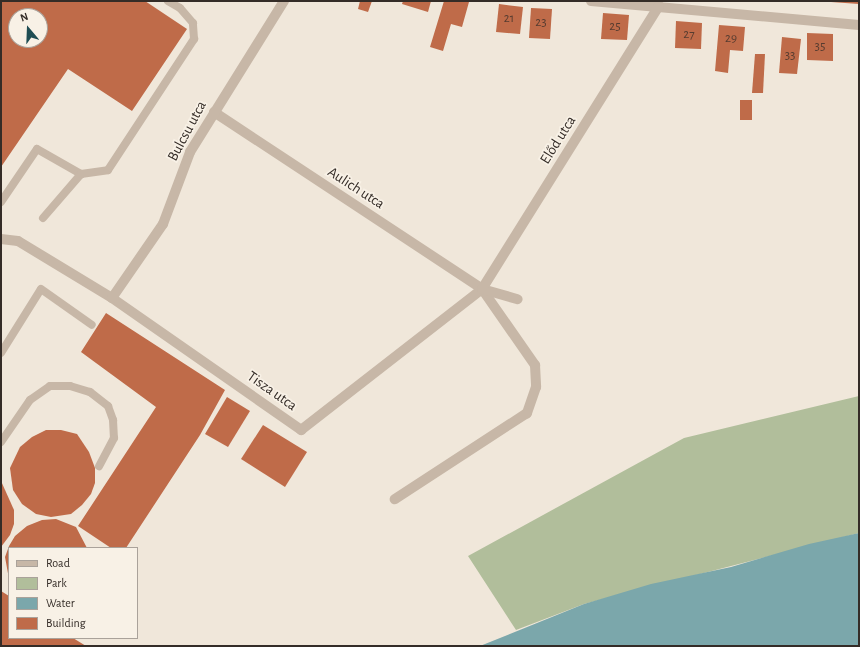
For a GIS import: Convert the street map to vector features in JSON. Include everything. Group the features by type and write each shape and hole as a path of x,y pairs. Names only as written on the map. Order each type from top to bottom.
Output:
{"street":[{"name":"Bulcsu utca","path":"112,298 162,224 190,152 284,1"},
{"path":"592,1 859,25"},
{"name":"Előd utca","path":"482,289 658,6"},
{"name":"Aulich utca","path":"214,112 482,289"},
{"name":"Tisza utca","path":"1,238 18,241 112,298 301,430 482,289"},
{"path":"482,289 518,299"},
{"path":"395,499 527,413 536,387 535,366 482,289"}],"lane":[{"path":"1,202 37,150 82,174 108,170 194,39 193,23 180,8 168,1"},
{"path":"43,218 82,174"},
{"path":"1,353 41,289 92,325"},
{"path":"1,442 30,400 50,386 70,386 90,392 108,406 113,420 114,438 98,466"}],"green space":[{"path":"859,396 859,533 584,604 516,630 468,556 684,438"}],"water":[{"path":"859,533 859,646 480,646 584,604 651,584 731,567 809,544"}],"building":[{"path":"1,1 145,1 187,29 132,111 68,69 1,167"},
{"path":"360,1 372,1 368,12 358,9"},
{"path":"403,1 431,1 428,12 402,4"},
{"path":"444,1 469,2 462,27 451,24 443,51 430,47"},
{"path":"859,1 859,4 831,2"},
{"path":"499,4 523,7 520,34 496,32"},
{"path":"531,8 552,9 550,39 529,38"},
{"path":"603,13 629,15 627,40 601,39"},
{"path":"676,21 702,23 701,49 675,48"},
{"path":"719,25 745,27 743,51 730,50 728,73 715,71"},
{"path":"807,33 833,34 833,61 807,60"},
{"path":"782,37 801,39 797,74 779,73"},
{"path":"755,54 765,54 763,93 752,93"},
{"path":"740,100 752,100 752,120 740,120"},
{"path":"106,313 225,390 200,435 127,547 110,547 78,526 156,407 81,352"},
{"path":"227,397 250,411 228,447 205,434"},
{"path":"263,425 307,452 285,487 241,459"},
{"path":"46,430 61,430 77,434 89,452 95,468 95,483 91,494 82,505 71,514 51,517 36,514 22,504 13,490 10,468 20,447 32,437"},
{"path":"1,481 14,510 14,524 10,535 1,547"},
{"path":"56,519 76,527 86,547 9,547 15,536 27,526 42,520"},
{"path":"8,549 8,574 5,557"},
{"path":"1,591 8,595 8,639 75,639 86,646 1,646"}]}
